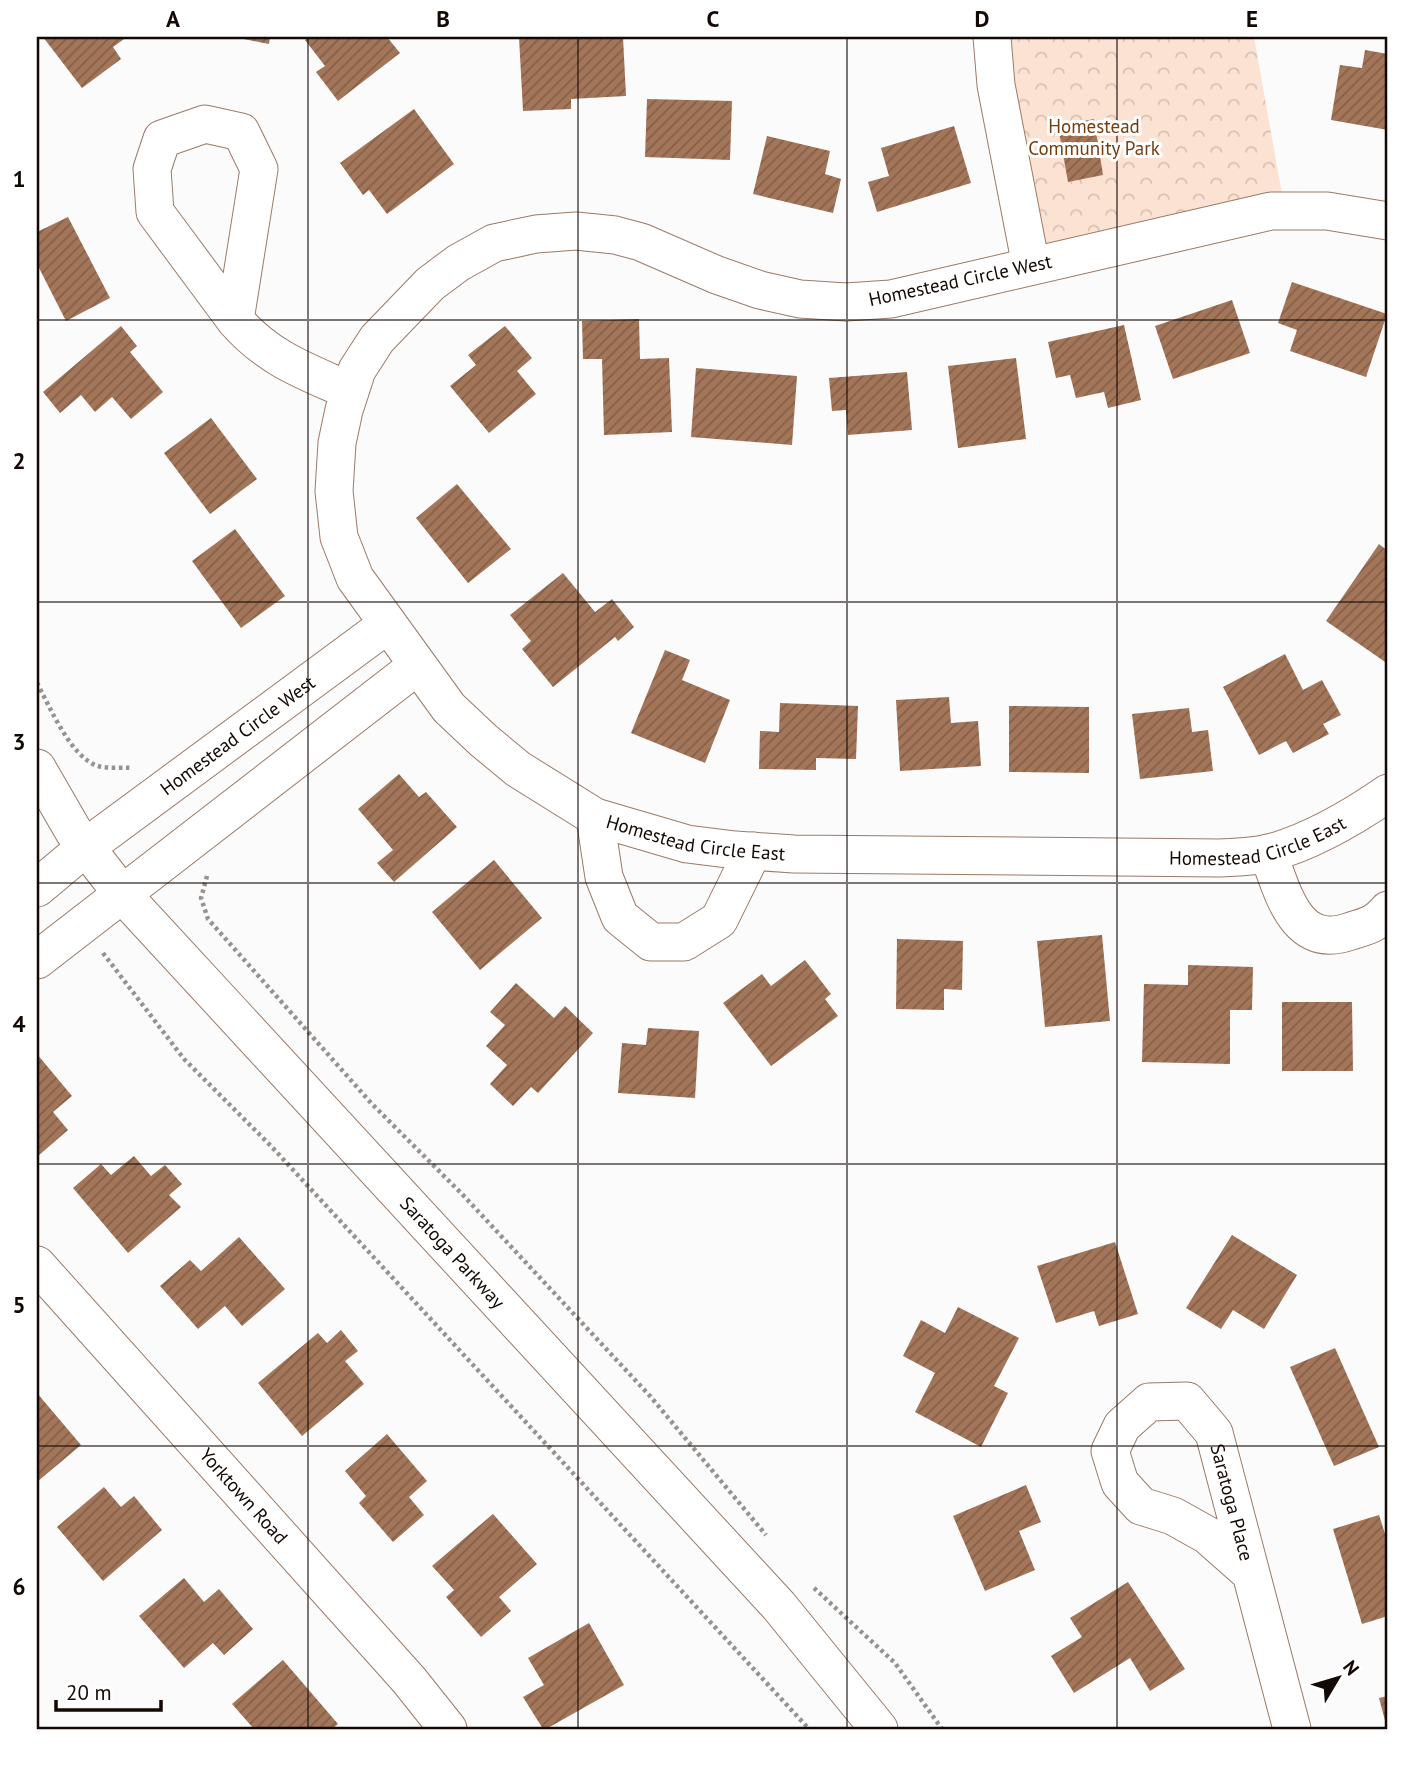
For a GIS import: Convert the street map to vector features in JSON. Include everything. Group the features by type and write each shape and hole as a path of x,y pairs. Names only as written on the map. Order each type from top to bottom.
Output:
{"street":[{"path":"992,37 996,85 1031,266"},
{"path":"235,320 258,169 241,132 205,124 162,139 152,169 155,212 235,320 266,351 288,364 350,391"},
{"name":"Homestead Circle West","path":"417,666 355,578 339,537 334,491 337,443 357,370 377,339 430,284 458,263 494,243 536,234 576,231 615,235 641,242 717,275 760,290 800,299 846,302 891,299 1272,211 1328,211 1388,221"},
{"name":"Homestead Circle West","path":"37,888 86,847 388,624"},
{"path":"37,960 417,666"},
{"name":"Homestead Circle East","path":"417,666 449,708 518,769 595,817 687,844 753,851 1220,858 1268,853 1314,837 1357,814 1386,804"},
{"name":"Saratoga Parkway","path":"37,768 74,832 123,895 779,1606 878,1729"},
{"path":"595,817 604,877 620,917 651,942 684,942 719,920 753,851"},
{"path":"1268,853 1291,913 1312,933 1341,935 1377,922 1388,910"},
{"name":"Yorktown Road","path":"37,1265 400,1670 448,1729"},
{"name":"Saratoga Place","path":"1250,1573 1207,1535 1173,1516 1141,1507 1120,1483 1110,1451 1122,1426 1149,1402 1187,1401 1214,1433 1292,1729"}],"path":[{"path":"37,683 67,738 83,757 98,766 138,769 157,794"},
{"path":"194,840 210,866 201,898 208,919 372,1104 462,1194 650,1396 774,1543"},
{"path":"82,926 184,1059 271,1146 809,1729"},
{"path":"810,1584 895,1663 942,1729"}],"green space":[{"name":"Homestead Community Park","path":"978,37 1254,37 1282,194 1012,261"}],"building":[{"path":"43,37 127,37 113,47 121,59 82,88"},
{"path":"234,37 270,37 269,44"},
{"path":"309,37 387,37 400,53 338,101 316,72 325,66 305,40"},
{"path":"519,37 623,37 626,96 571,99 571,109 523,111"},
{"path":"1365,50 1388,54 1388,130 1331,120 1340,65 1362,68"},
{"path":"647,99 732,101 730,160 645,157"},
{"path":"414,109 454,164 387,214 369,190 363,195 340,163"},
{"path":"1094,119 1103,175 1068,182 1058,126"},
{"path":"954,126 971,183 877,212 868,182 889,176 881,148"},
{"path":"767,136 830,151 825,174 841,179 833,213 753,194"},
{"path":"68,217 110,298 66,321 37,264 37,232"},
{"path":"1292,282 1387,314 1366,377 1290,351 1297,330 1278,323"},
{"path":"1232,300 1250,353 1173,379 1155,326"},
{"path":"639,319 640,359 669,358 672,432 604,435 602,359 583,359 582,321"},
{"path":"1124,325 1141,400 1108,408 1104,392 1076,398 1070,375 1056,378 1048,342"},
{"path":"121,326 137,346 130,352 163,392 131,419 112,397 95,412 81,395 60,413 43,392"},
{"path":"505,326 532,358 517,371 536,394 489,433 450,386 476,365 468,355"},
{"path":"1016,358 1026,439 958,448 948,366"},
{"path":"696,368 797,376 792,445 691,437"},
{"path":"907,372 912,430 848,435 846,410 832,411 829,378"},
{"path":"211,418 257,479 210,514 164,453"},
{"path":"457,484 511,549 468,583 416,518"},
{"path":"235,529 285,596 241,628 192,561"},
{"path":"1379,544 1388,551 1388,664 1326,621"},
{"path":"563,573 595,612 612,599 634,627 618,641 615,637 553,687 522,649 531,641 510,615"},
{"path":"665,650 690,660 682,680 730,700 705,763 631,733"},
{"path":"1285,654 1303,690 1322,680 1341,715 1323,724 1329,734 1293,753 1286,741 1259,755 1223,687"},
{"path":"949,697 951,723 978,721 981,766 900,771 896,700"},
{"path":"780,703 858,706 856,759 816,758 816,770 759,769 760,731 779,732"},
{"path":"1009,706 1089,707 1089,773 1009,772"},
{"path":"1189,708 1192,732 1208,730 1213,771 1140,779 1132,714"},
{"path":"399,774 419,797 426,792 457,827 394,882 377,863 393,850 358,809"},
{"path":"494,860 542,918 480,970 432,912"},
{"path":"1102,935 1110,1021 1045,1027 1037,941"},
{"path":"897,939 963,941 962,990 944,989 944,1010 896,1009"},
{"path":"805,960 831,994 825,999 838,1016 771,1066 723,1003 762,974 771,986"},
{"path":"1188,965 1253,967 1252,1010 1230,1010 1230,1064 1142,1062 1144,984 1188,985"},
{"path":"516,983 554,1018 565,1006 593,1033 538,1093 531,1087 513,1106 490,1084 507,1065 486,1046 505,1025 490,1012"},
{"path":"1282,1002 1352,1002 1353,1071 1282,1071"},
{"path":"648,1028 699,1031 695,1098 618,1093 622,1043 646,1045"},
{"path":"37,1054 72,1096 53,1112 68,1130 38,1156"},
{"path":"134,1156 151,1176 165,1165 182,1184 169,1195 181,1207 128,1253 73,1188 101,1164 111,1175"},
{"path":"1232,1235 1297,1275 1264,1329 1233,1310 1221,1329 1186,1308"},
{"path":"239,1237 285,1289 242,1326 225,1306 198,1329 160,1286 190,1260 201,1271"},
{"path":"1115,1242 1138,1314 1099,1326 1094,1311 1056,1323 1037,1266"},
{"path":"958,1307 1019,1338 994,1386 1008,1393 981,1447 915,1412 935,1373 903,1356 921,1320 945,1333"},
{"path":"341,1330 358,1351 345,1361 364,1384 302,1436 258,1383 318,1333 327,1343"},
{"path":"1335,1348 1379,1447 1334,1466 1290,1367"},
{"path":"37,1393 81,1445 37,1482"},
{"path":"387,1434 427,1481 409,1497 424,1515 393,1542 359,1503 366,1496 345,1471"},
{"path":"1026,1485 1041,1522 1019,1531 1035,1570 985,1591 953,1516"},
{"path":"104,1487 121,1507 134,1496 162,1530 103,1581 57,1527"},
{"path":"493,1514 537,1564 499,1597 511,1611 481,1637 446,1597 454,1590 432,1566"},
{"path":"1379,1515 1388,1543 1388,1616 1362,1624 1333,1529"},
{"path":"184,1578 204,1602 219,1589 253,1629 224,1655 213,1643 184,1668 139,1616"},
{"path":"1128,1582 1185,1669 1150,1691 1130,1658 1074,1693 1051,1656 1082,1637 1070,1618"},
{"path":"589,1623 624,1685 543,1729 523,1697 544,1685 528,1658"},
{"path":"283,1660 338,1724 332,1729 254,1729 232,1704"},
{"path":"1388,1696 1388,1728 1387,1728 1379,1698"}]}
